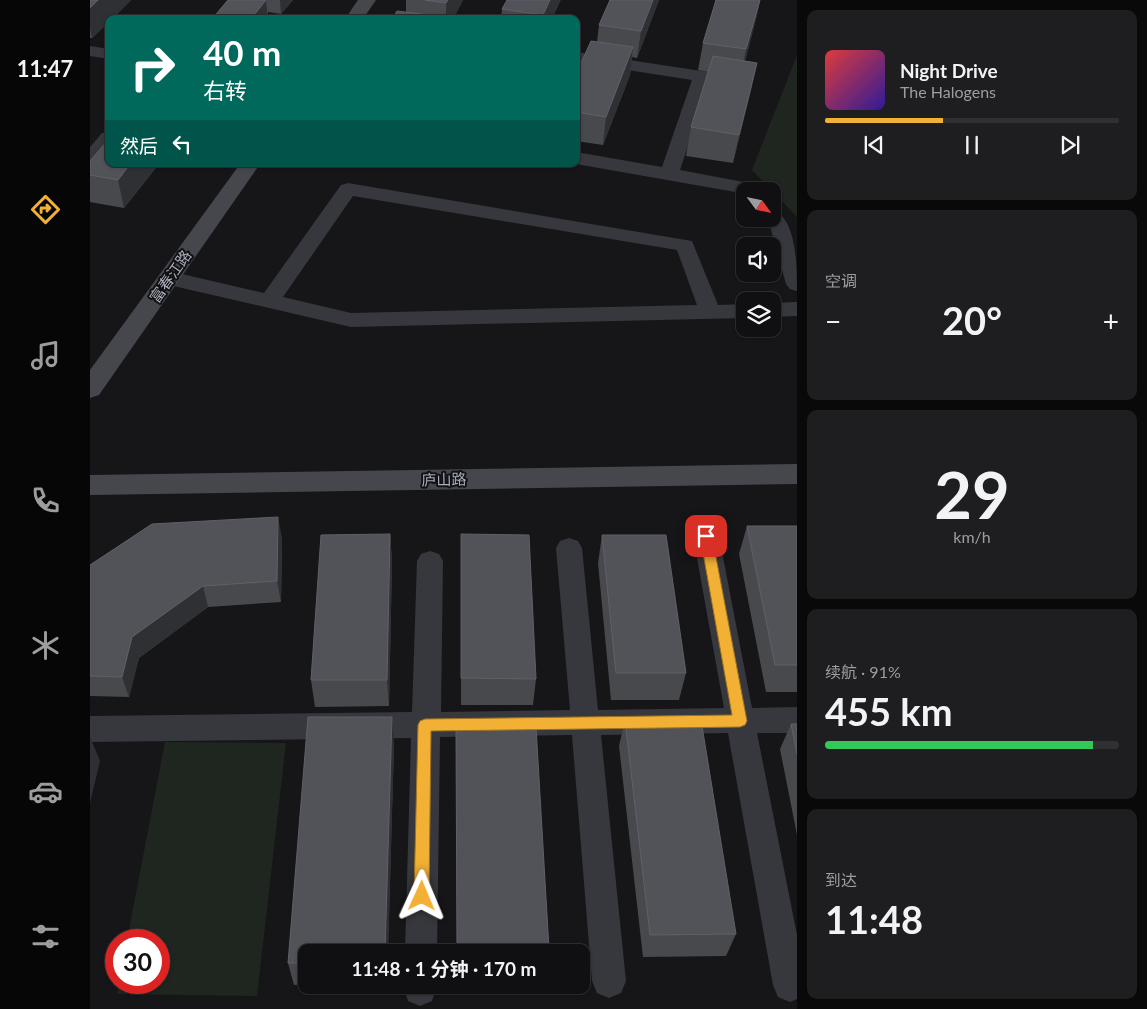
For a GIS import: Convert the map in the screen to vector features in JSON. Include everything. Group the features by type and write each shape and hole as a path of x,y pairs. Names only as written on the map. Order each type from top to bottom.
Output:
{"street":[{"path":"357,15 368,0"},
{"path":"90,51 105,53"},
{"path":"580,58 702,76 669,174"},
{"path":"90,159 105,142"},
{"path":"580,159 736,186"},
{"name":"富春江路","path":"90,389 248,167"},
{"path":"270,301 348,189 685,245 710,311"},
{"path":"781,228 797,284"},
{"path":"169,278 351,320 736,310"},
{"path":"781,310 797,309"},
{"name":"庐山路","path":"90,485 797,474"},
{"path":"706,536 790,985"},
{"path":"569,548 609,981"},
{"path":"420,944 430,561"},
{"path":"90,729 797,720"}],"shaded area":[{"path":"797,55 797,217 781,200 781,182 763,182 752,170"},
{"path":"165,742 286,743 257,996 117,994 170,994 170,929 129,929"}],"building":[{"path":"90,0 98,0 90,8"},
{"path":"228,0 266,0 254,15 215,15"},
{"path":"425,0 448,0 446,3"},
{"path":"507,0 550,0 543,15 502,9"},
{"path":"610,0 653,0 641,31 599,25"},
{"path":"716,0 760,0 746,49 703,43"},
{"path":"397,11 429,15 394,15"},
{"path":"591,41 633,47 606,117 580,113 580,65"},
{"path":"713,56 757,63 739,135 691,127"},
{"path":"105,144 105,167 128,167 118,180 90,175 90,161"},
{"path":"278,517 277,581 203,586 132,637 122,677 90,676 90,565 152,524"},
{"path":"747,526 797,526 797,665 775,665"},
{"path":"390,534 387,680 311,680 321,535"},
{"path":"461,534 529,535 536,679 461,678"},
{"path":"602,535 666,535 686,673 616,673"},
{"path":"308,717 392,717 385,944 298,944 298,963 288,963"},
{"path":"625,720 701,720 736,934 650,935"},
{"path":"791,724 797,724 797,754"},
{"path":"456,727 536,727 549,944 457,944"}],"route":[{"path":"422,896 425,725 740,721 706,536"}]}
